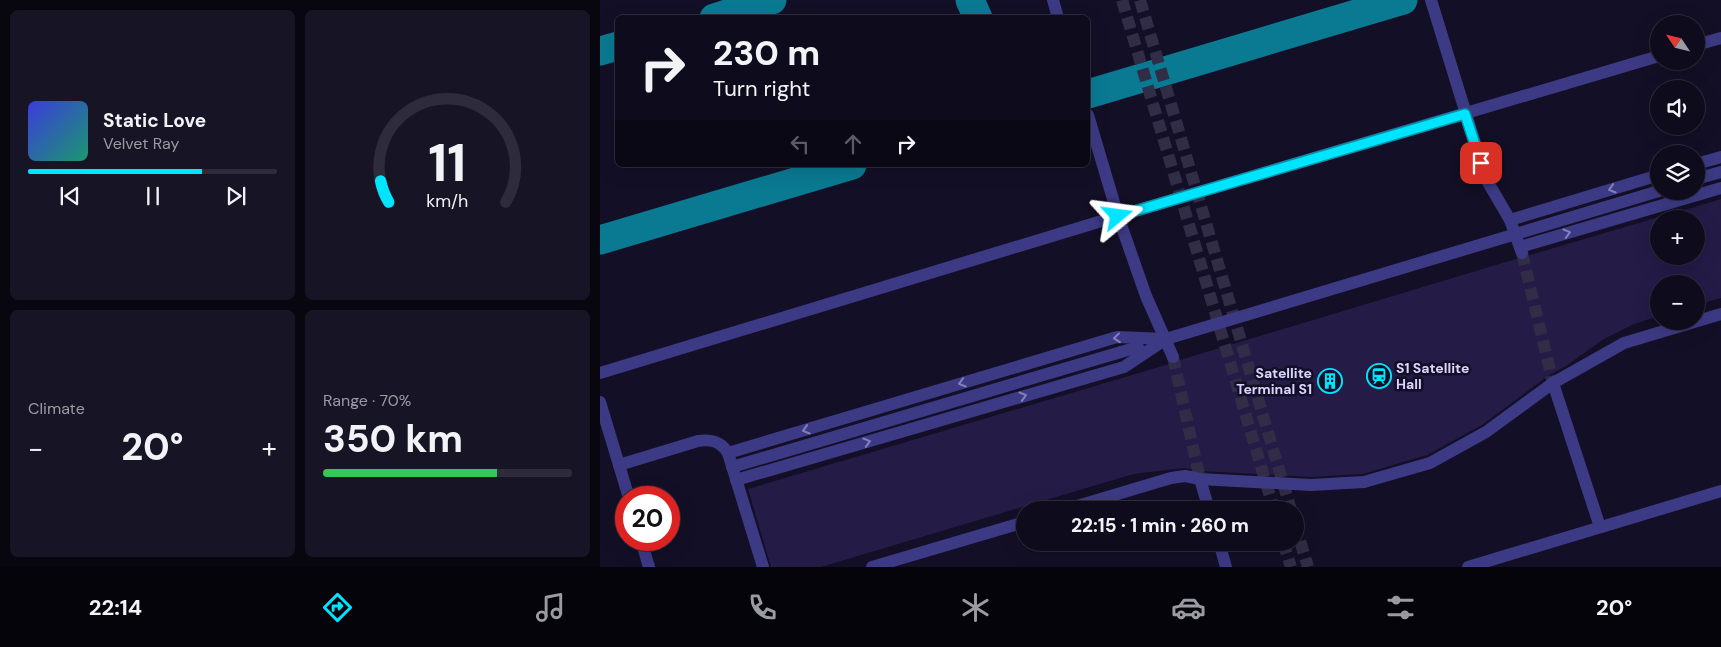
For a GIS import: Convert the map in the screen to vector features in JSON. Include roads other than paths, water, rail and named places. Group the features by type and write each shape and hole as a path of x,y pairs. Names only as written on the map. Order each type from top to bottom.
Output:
{"lane":[{"path":"1052,0 1057,15"},
{"path":"1431,0 1486,179 1510,220 1521,250 1721,188"},
{"path":"1705,42 1721,38"},
{"path":"600,373 1118,216 1650,59"},
{"path":"1090,122 1118,216 1146,296 1173,358"},
{"path":"1705,161 1721,157"},
{"path":"1705,176 1721,172"},
{"path":"1510,220 1650,179"},
{"path":"736,480 1124,366 1166,339 1650,193"},
{"path":"1094,501 1171,478 1185,476 1200,479 1311,485 1364,482 1430,463 1486,432 1553,383 1624,343 1721,314"},
{"path":"728,453 1117,336 1166,339"},
{"path":"732,467 1138,346"},
{"path":"1553,383 1600,527"},
{"path":"600,402 625,486"},
{"path":"619,465 698,441 710,439 719,444 728,453 764,567"},
{"path":"1200,479 1206,501"},
{"path":"1468,567 1721,491"},
{"path":"872,567 1016,525"},
{"path":"644,551 649,567"},
{"path":"1222,551 1226,567"}],"tunnel":[{"path":"1122,0 1271,501"},
{"path":"1140,0 1288,501"},
{"path":"1522,253 1553,383"},
{"path":"1173,357 1200,479"},
{"path":"1286,551 1291,567"},
{"path":"1303,551 1308,567"}],"place":[{"name":"S1 Satellite Hall","path":"1379,376"},
{"name":"Satellite Terminal S1","path":"1330,381"}]}
